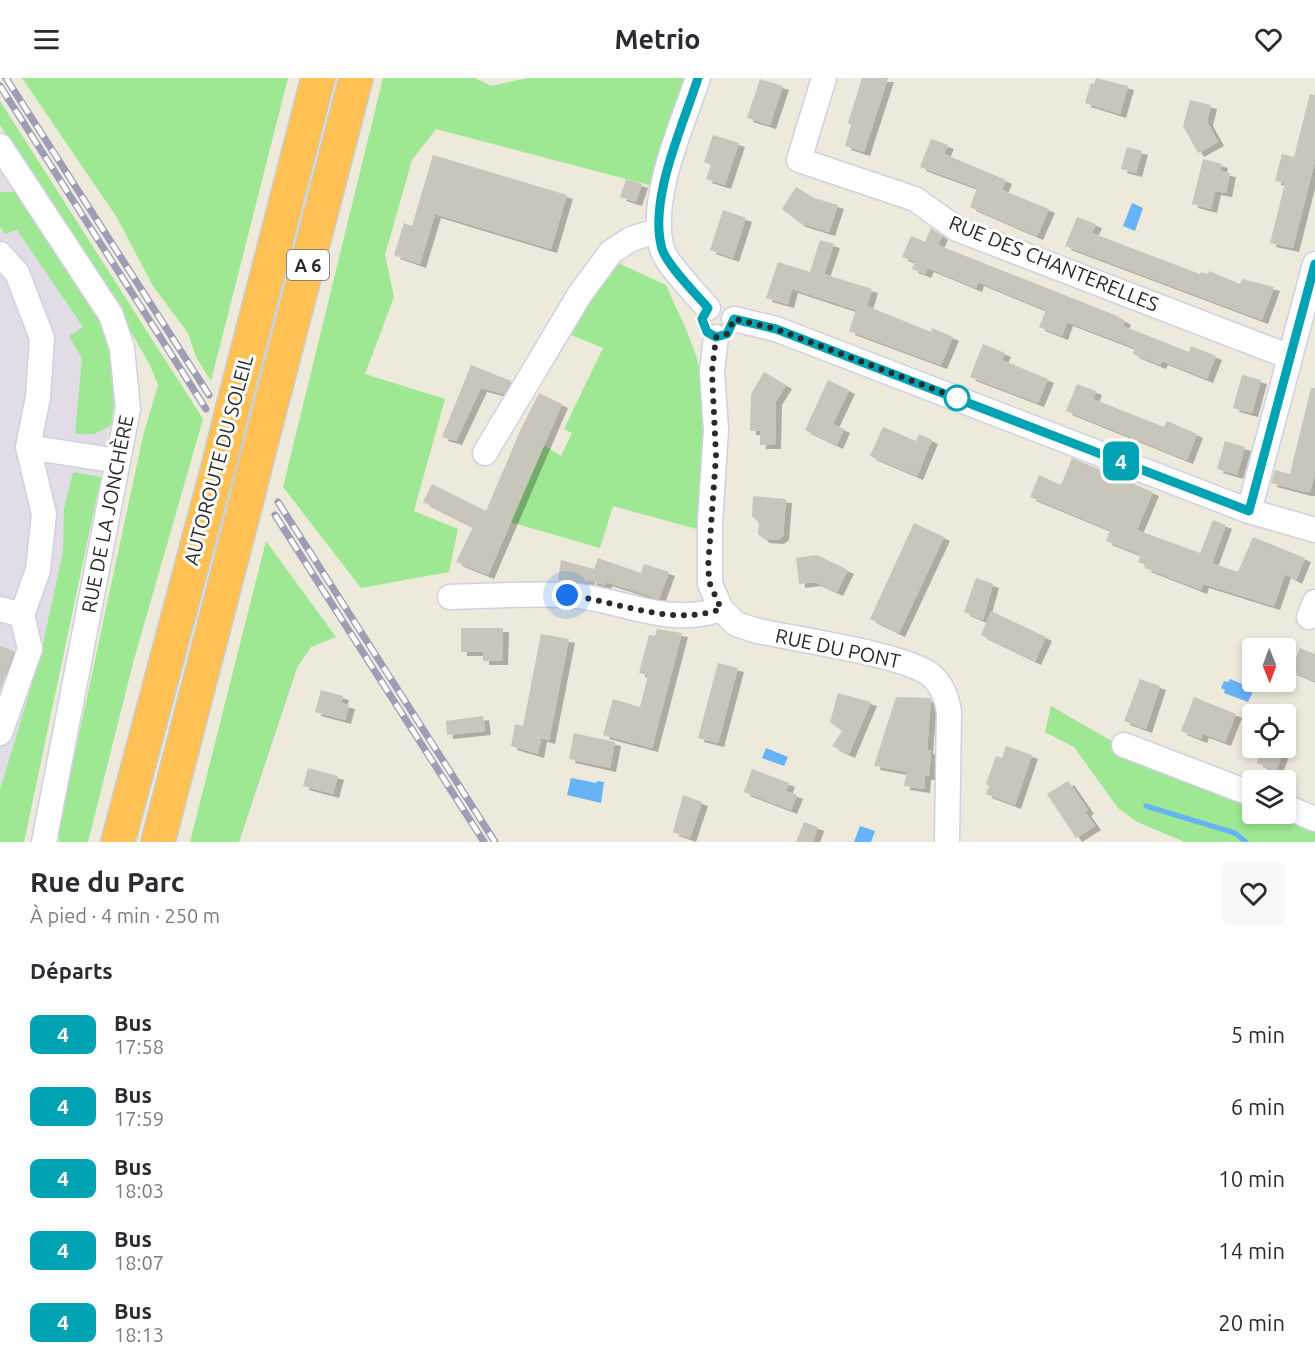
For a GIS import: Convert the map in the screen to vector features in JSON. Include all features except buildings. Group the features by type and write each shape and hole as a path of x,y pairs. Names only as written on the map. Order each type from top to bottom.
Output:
{"highway":[{"name":"AUTOROUTE DU SOLEIL","path":"119,835 220,460 318,78"},
{"name":"AUTOROUTE DU SOLEIL","path":"158,840 356,78"}],"street":[{"path":"698,78 665,180 659,206 659,230 663,251 708,308"},
{"name":"RUE DES CHANTERELLES","path":"824,78 799,160 915,200 957,229 1290,357"},
{"name":"RUE DE LA JONCHÈRE","path":"1,150 111,315 122,348 128,409 44,842"},
{"path":"485,453 580,294 611,252 631,239 659,230"},
{"path":"0,254 17,273 42,338 38,397 28,447 44,514 38,570 11,612 30,649 0,733"},
{"path":"1249,511 1315,264"},
{"path":"734,319 727,334 716,337 707,332 702,325 703,315 708,308 715,304 727,307 734,319 787,333 1249,511 1315,530"},
{"path":"450,597 567,595 600,599 676,617 702,615 721,609 710,584 708,568 716,456 712,372 716,337"},
{"path":"28,447 118,461"},
{"name":"RUE DU PONT","path":"721,609 736,624 758,631 898,660 931,675 948,698 947,842"},
{"path":"1124,744 1242,790"},
{"path":"1296,811 1315,819"}],"shaded area":[{"path":"0,171 98,318 114,404 24,842 0,842"}],"green space":[{"path":"22,78 288,78 211,381 196,357 188,333 153,286 116,216"},
{"path":"383,78 475,78 491,86 528,78 687,78 653,186 436,129 412,160 385,255 394,297 365,374 445,399 414,511 458,529 449,572 361,588 283,487"},
{"path":"0,101 203,419 133,663 88,842 59,842 59,828 143,436 158,385 149,363 79,243 0,125"},
{"path":"0,192 15,192 98,318 109,341 114,404 111,426 94,434 75,434 82,359 69,336 83,327 17,230 5,234 0,226"},
{"path":"618,263 666,285 687,331 702,379 706,416 706,454 700,530 613,506 600,548 510,522 544,445 561,456 572,433 564,429 603,348 564,332"},
{"path":"73,472 101,477 24,842 0,842 0,790 40,657 63,552 64,509"},
{"path":"266,541 336,637 311,647 297,668 239,842 190,842"},
{"path":"1051,706 1181,781 1242,804 1242,824 1295,824 1315,832 1315,842 1185,842 1137,822 1118,808 1074,747 1045,732"}],"water":[{"path":"1132,203 1143,208 1135,231 1123,226"},
{"path":"1230,679 1242,684 1242,692 1253,692 1248,702 1224,693 1225,690 1221,688 1224,681 1228,682"},
{"path":"766,748 788,757 784,766 762,758"},
{"path":"571,778 596,783 597,781 604,782 601,803 567,795"},
{"path":"860,826 875,831 871,842 854,842"}],"waterway":[{"path":"1146,806 1235,833 1246,842"}],"railway":[{"path":"6,78 209,395"},
{"path":"0,86 206,409"},
{"path":"278,502 495,842"},
{"path":"275,515 484,842"}],"bus line":[{"name":"4","path":"698,78 665,180 659,206 659,230 663,251 708,308 702,319 702,325 707,332 716,337 727,334 734,325 734,319 776,329 1249,511 1315,264"}],"route":[{"path":"567,595 600,599 676,617 702,615 721,609 710,584 708,568 716,456 712,372 716,337 727,334 734,325 734,319 776,329 957,398"}]}
